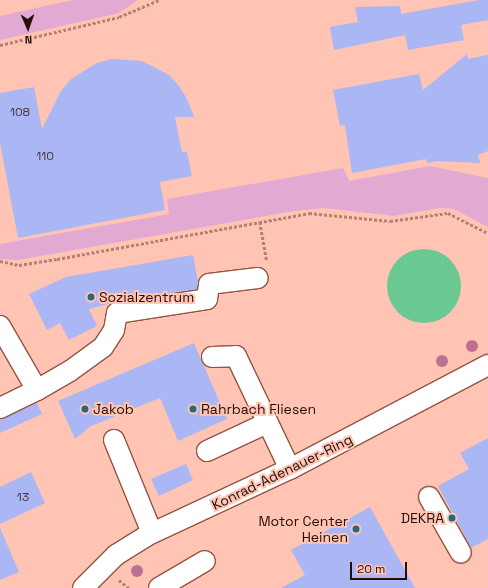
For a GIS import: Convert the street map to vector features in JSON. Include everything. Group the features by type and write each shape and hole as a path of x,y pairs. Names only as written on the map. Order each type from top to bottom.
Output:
{"street":[{"path":"0,408 70,372 102,347 114,330 117,313 207,299 209,284 258,278"},
{"path":"0,326 37,390"},
{"path":"212,357 236,356 290,470"},
{"name":"Konrad-Adenauer-Ring","path":"83,588 116,555 152,533 290,470 488,366"},
{"path":"206,451 267,423"},
{"path":"114,440 152,533"},
{"path":"429,497 461,553"},
{"path":"159,588 205,561"}],"path":[{"path":"0,45 119,17 159,0"},
{"path":"0,261 19,265 309,213 390,220 448,213 488,233"},
{"path":"260,222 267,256"}],"shaded area":[{"path":"73,0 138,0 119,13 0,40 0,16"},
{"path":"430,166 488,178 488,227 454,209 440,208 394,216 323,208 294,211 18,260 0,259 0,244 169,214 167,199 343,168 349,181"},
{"path":"417,249 431,249 445,255 455,265 461,279 459,300 455,307 445,317 431,323 417,323 403,317 393,307 387,293 387,279 393,265 403,255"}],"building":[{"path":"479,0 488,0 488,20 461,25 464,40 408,50 405,35 334,50 330,27 358,22 355,7 400,6 401,14"},
{"path":"467,54 468,59 488,55 488,151 478,155 480,163 436,161 427,163 426,159 352,173 345,125 340,126 333,90 419,74 423,90"},
{"path":"112,59 142,61 169,75 179,86 187,99 194,117 175,117 182,152 187,152 192,176 160,182 165,210 18,238 0,143 0,93 34,87 42,129 61,91 71,79 97,63"},
{"name":"Sozialzentrum","path":"193,255 198,281 197,289 115,302 89,309 97,326 69,340 60,323 47,330 29,294 66,277"},
{"path":"194,343 227,419 178,441 160,398 91,426 75,439 58,401"},
{"path":"37,403 42,414 0,433 0,419"},
{"path":"488,438 488,539 471,548 438,486 469,469 460,453"},
{"path":"186,464 193,480 159,496 151,479"},
{"path":"31,472 45,503 0,524 0,487"},
{"name":"Motor Center Heinen","path":"370,507 415,588 281,588 305,575 291,550"},
{"path":"0,528 19,572 0,580"}],"place":[{"name":"Sozialzentrum","path":"91,297"},
{"name":"Jakob","path":"85,409"},
{"name":"Rahrbach Fliesen","path":"193,409"},
{"name":"DEKRA","path":"452,518"},
{"name":"Motor Center Heinen","path":"356,529"}]}
